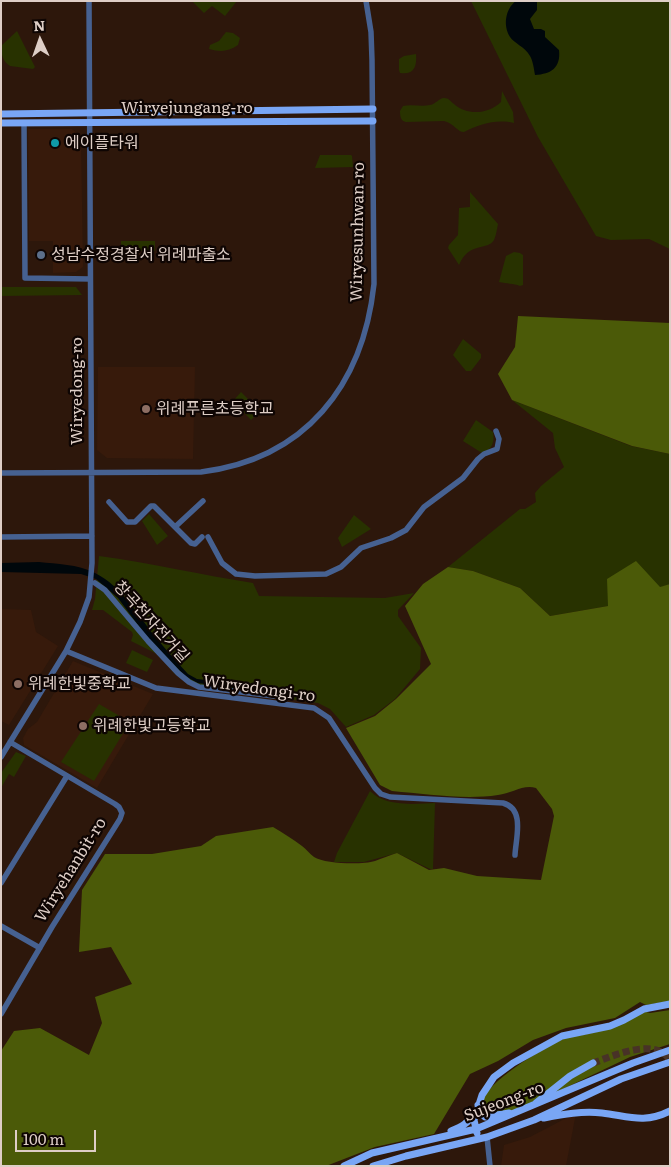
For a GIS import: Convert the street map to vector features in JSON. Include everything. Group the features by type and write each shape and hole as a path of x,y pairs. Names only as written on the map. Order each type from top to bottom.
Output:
{"main road":[{"name":"Wiryejungang-ro","path":"1,114 373,109"},
{"name":"Wiryejungang-ro","path":"1,122 373,121"},
{"path":"438,1137 466,1123 471,1118 486,1087 501,1071 513,1063 548,1043 571,1034 610,1026 644,1008 670,1004"},
{"name":"Sujeong-ro","path":"344,1166 372,1154 479,1128 633,1063 670,1050"},
{"name":"Sujeong-ro","path":"374,1166 406,1156 487,1137 534,1120 621,1079 670,1062"},
{"path":"531,1107 549,1090 593,1063"},
{"path":"478,1104 480,1112 485,1117 519,1112"},
{"path":"478,1104 474,1120 487,1137"},
{"path":"534,1120 579,1112 646,1119 670,1112"},
{"path":"478,1138 479,1128"}],"street":[{"name":"Wiryedong-ro","path":"1,757 66,651 80,622 90,587 92,472 89,1"},
{"name":"Wiryesunhwan-ro","path":"1,473 201,472 222,470 242,465 288,441 309,425 331,402 347,379 356,360 364,336 374,284 371,32 366,1"},
{"path":"24,123 25,278 90,278"},
{"path":"109,502 127,522 135,522 151,506 154,506 191,544 195,544 205,537 222,563 236,574 255,576 320,575 333,572 347,562 360,548 391,538 406,530 424,507 463,478 478,458 497,450 499,439 496,431"},
{"path":"175,527 203,500"},
{"path":"1,537 92,536"},
{"name":"창곡천자전거길","path":"96,583 105,590 148,641 189,682 199,686 274,696"},
{"name":"Wiryedongi-ro","path":"66,651 156,688 314,708 329,718 375,788 381,794 390,797 510,804 516,810 518,819 515,855"},
{"name":"Wiryehanbit-ro","path":"1,1014 122,813 115,804 10,742"},
{"path":"1,883 67,776"},
{"name":"Wiryehanbit-ro","path":"1,926 40,948"},
{"path":"487,1137 490,1166"}],"shaded area":[{"path":"516,1 537,1 537,10 530,19 534,29 545,31 545,37 559,50 557,66 546,73 535,75 530,56 508,33 506,28 507,13"},
{"path":"28,129 72,129 81,137 83,267 76,272 53,273 53,241 29,241"},
{"name":"위례푸른초등학교","path":"98,367 195,367 193,459 107,458 97,450"},
{"path":"39,562 81,568 105,579 122,594 157,639 188,674 197,679 266,687 266,692 198,683 185,676 149,640 118,598 96,579 81,574 1,572 1,563"},
{"name":"위례한빛중학교","path":"1,609 31,610 36,632 58,646 9,725 1,721"},
{"name":"위례한빛고등학교","path":"73,661 153,694 97,788 24,745 23,738 28,729 37,722"},
{"path":"576,1113 566,1166 501,1166 504,1145 530,1137"}],"green space":[{"path":"192,1 237,1 225,16 212,6 204,13"},
{"path":"471,1 670,1 670,249 649,239 611,240 596,236 538,137"},
{"path":"17,31 35,67 33,69 10,66 3,58 1,46"},
{"path":"226,32 233,33 240,38 238,45 224,51 209,49 210,45 219,41"},
{"path":"416,54 414,69 409,73 400,73 399,59"},
{"path":"502,91 513,112 514,123 488,123 464,132 459,131 444,121 406,122 401,117 400,111 403,106 430,105 444,98 459,108 471,112 484,111 501,102"},
{"path":"320,155 351,155 353,167 315,168"},
{"path":"470,192 498,224 494,240 487,245 473,249 463,257 459,265 448,248 458,235 459,208 470,207"},
{"path":"121,241 155,241 155,251 121,251"},
{"path":"514,252 523,255 523,285 520,286 499,282 506,256"},
{"path":"1,287 76,287 82,295 1,296"},
{"path":"518,316 670,323 670,454 632,446 512,400 498,374 515,347"},
{"path":"463,339 481,354 481,358 471,371 466,371 453,355"},
{"path":"241,392 260,411 251,420 233,401"},
{"path":"512,400 631,446 670,454 670,584 608,606 550,616 520,588 473,571 448,567 520,509 525,509 536,502 535,493 564,467 555,448 553,433"},
{"path":"476,420 493,432 494,439 492,445 482,453 463,441"},
{"path":"149,514 168,536 157,545 142,521"},
{"path":"354,515 371,529 342,547 338,538"},
{"path":"99,556 253,583 259,596 385,598 414,593 398,610 398,616 421,648 420,669 395,699 374,715 346,727 330,709 318,703 190,685 174,673 159,655 131,641 132,632 103,610 92,610 95,599"},
{"path":"636,561 660,587 670,584 670,1001 646,1005 640,1002 615,1018 566,1028 533,1040 498,1061 470,1074 434,1134 375,1147 326,1166 1,1166 1,1051 14,1031 40,1028 89,1055 102,1023 95,997 132,984 111,947 79,952 82,890 105,854 152,854 201,846 216,836 273,827 299,843 314,857 326,861 362,863 375,861 397,853 429,870 444,868 477,876 541,880 554,816 552,809 536,788 526,787 503,794 472,797 392,791 380,785 346,728 375,716 396,699 431,664 405,606 423,584 448,567 473,571 520,588 550,616 608,606 607,579"},
{"path":"132,650 153,660 147,672 126,663"},
{"path":"99,704 130,722 94,781 61,762"},
{"path":"16,752 26,756 14,777 9,774 1,788 1,773"},
{"path":"370,791 384,800 392,802 410,804 435,803 433,869 397,853 364,862 334,862"},
{"path":"670,1010 670,1044 630,1057 521,1109 493,1118 482,1115 482,1103 486,1094 494,1085 519,1065 547,1047 568,1037 585,1035 616,1026 643,1011 650,1013"}],"tunnel":[{"path":"593,1063 634,1050 645,1049 655,1050 664,1054 670,1061"}],"place":[{"name":"에이플타워","path":"55,143"},
{"name":"성남수정경찰서 위례파출소","path":"41,255"},
{"name":"위례푸른초등학교","path":"146,409"},
{"name":"위례한빛중학교","path":"18,684"},
{"name":"위례한빛고등학교","path":"83,726"}]}
